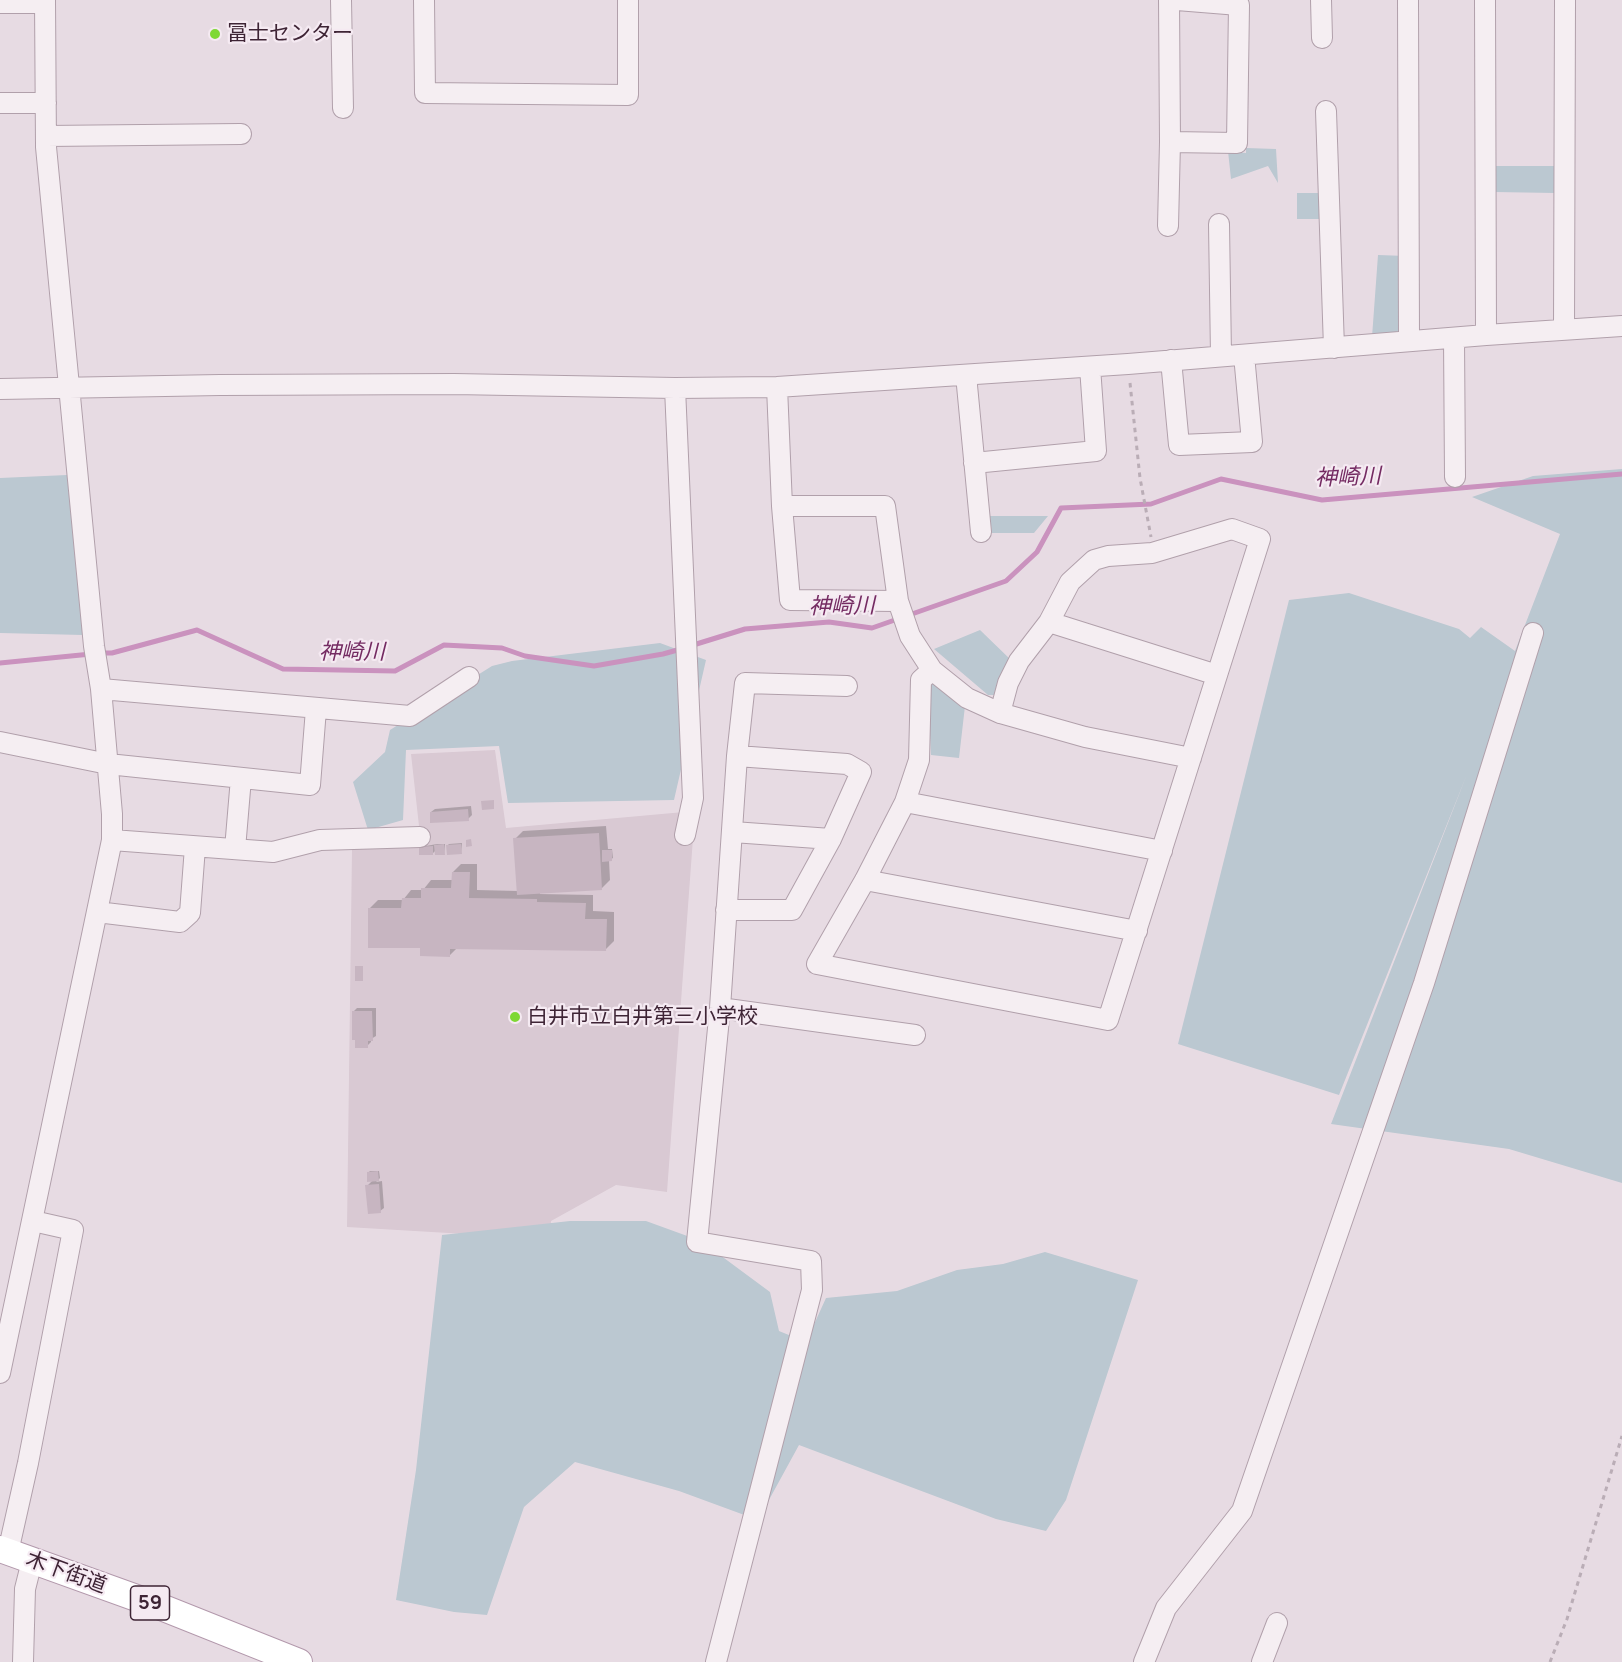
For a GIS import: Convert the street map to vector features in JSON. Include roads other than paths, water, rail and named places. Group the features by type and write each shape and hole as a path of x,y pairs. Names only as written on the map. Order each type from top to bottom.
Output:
{"main road":[{"name":"木下街道","path":"4,1550 166,1609 299,1662"}],"street":[{"path":"342,0 342,108"},
{"path":"424,0 425,93 628,103 628,0"},
{"path":"1168,226 1169,0"},
{"path":"1170,142 1237,143 1239,4 1176,0"},
{"path":"1321,0 1322,38"},
{"path":"1408,0 1409,341"},
{"path":"1485,0 1485,335"},
{"path":"1564,329 1565,0"},
{"path":"0,3 45,1 46,136 112,814 112,840 98,912 0,1372"},
{"path":"0,103 46,103"},
{"path":"1326,111 1334,348"},
{"path":"46,136 241,134"},
{"path":"1219,224 1221,356"},
{"path":"0,388 349,384 777,387 1090,367 1622,326"},
{"path":"1454,338 1455,477"},
{"path":"1171,360 1179,445 1252,442 1244,355"},
{"path":"974,463 1096,451 1090,367"},
{"path":"966,375 981,532"},
{"path":"777,387 782,506 790,600 897,601"},
{"path":"675,388 693,798 685,835"},
{"path":"782,506 885,506 897,601 910,636 932,670 967,698 1000,713 1085,737 1191,758"},
{"path":"932,670 921,680 919,760 904,802 865,880 817,964 1108,1020 1260,539 1232,529 1152,553 1108,556 1094,560 1070,582 1049,622 1019,661 1008,683 1000,713"},
{"path":"1049,622 1217,675"},
{"path":"1144,1662 1166,1608 1242,1511 1424,983 1533,633"},
{"path":"101,689 410,716 469,676"},
{"path":"716,1662 812,1290 812,1261 698,1242 720,1008 736,756 745,683 847,686"},
{"path":"0,742 108,764 310,785 316,709"},
{"path":"726,910 792,910 831,838 861,772 848,764 736,756"},
{"path":"235,849 241,778"},
{"path":"904,802 1162,851"},
{"path":"733,831 831,838"},
{"path":"112,840 273,852 320,840 420,837"},
{"path":"98,912 180,922 190,914 195,847"},
{"path":"865,880 1137,931"},
{"path":"720,1008 915,1035"},
{"path":"4,1550 28,1463 73,1230 33,1221"},
{"path":"23,1662 25,1589 33,1561"},
{"path":"1262,1662 1277,1623"}],"waterway":[{"name":"神崎川","path":"690,646 745,629 829,622 872,628 1006,581 1037,552 1061,508 1151,504 1221,479 1322,500 1622,474"},
{"name":"神崎川","path":"100,653 112,653 197,630 283,669 395,671 444,645 502,648 525,656 594,666 681,649"},
{"name":"神崎川","path":"0,663 91,654"}],"place":[{"name":"冨士センター","path":"215,34"},
{"name":"白井市立白井第三小学校","path":"515,1017"}]}
